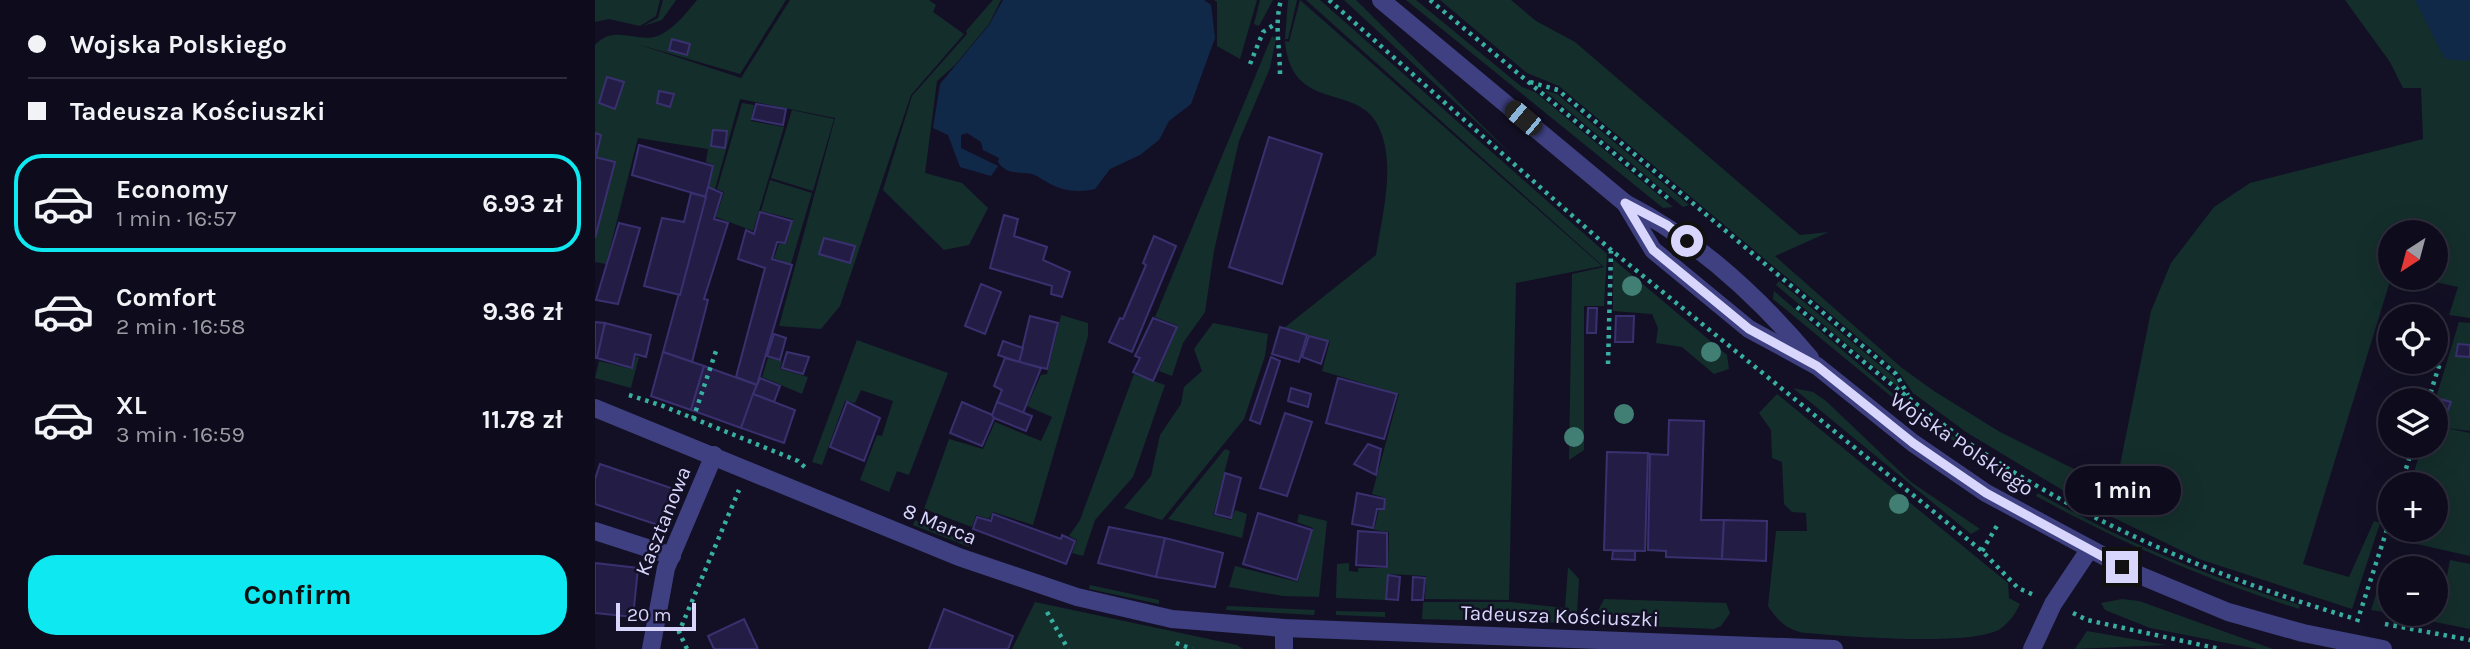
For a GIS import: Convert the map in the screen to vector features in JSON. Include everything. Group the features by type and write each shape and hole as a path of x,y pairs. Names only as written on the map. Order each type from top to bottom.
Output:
{"street":[{"name":"Wojska Polskiego","path":"1381,0 1625,203 1667,225 1768,308 1817,366"},
{"name":"Wojska Polskiego","path":"1625,203 1653,250 1749,329 1817,366 1913,443 1986,493 2089,550"},
{"name":"8 Marca","path":"595,408 960,557 1066,593 1172,618 1284,628"},
{"name":"Kasztanowa","path":"653,648 660,588 714,455"},
{"path":"595,531 672,556"},
{"path":"2032,649 2053,604 2089,550 2139,575 2228,612 2303,633 2383,649"},
{"path":"1284,628 1284,649"},
{"name":"Tadeusza Kościuszki","path":"1284,628 1834,649"}],"path":[{"path":"1280,74 1280,39 1275,24 1281,0"},
{"path":"1430,0 1528,81 1558,90 1896,374 1910,399 1964,439 2109,525 2174,555 2246,584 2370,622"},
{"path":"1250,64 1263,32 1275,24"},
{"path":"1608,364 1611,250"},
{"path":"694,414 716,351"},
{"path":"687,649 679,632 739,490"},
{"path":"2354,644 2358,619 2383,542"},
{"path":"1047,612 1068,649"},
{"path":"2394,626 2470,640"}],"green space":[{"path":"595,0 660,0 656,16 640,26 609,19 595,22"},
{"path":"663,0 676,0 662,20 643,26 658,18"},
{"path":"697,0 786,0 740,74 637,44 741,78 790,0 929,0 936,5 933,12 964,34 911,95 840,306 821,329 779,326 835,118 740,99 715,189 709,187 714,165 706,162 708,149 638,138 606,264 595,262 595,45 611,36 644,38 660,35 676,24"},
{"path":"993,0 1001,0 989,24 955,65 937,81 925,173 962,183 988,208 969,245 944,250 883,190 912,96"},
{"path":"1214,0 1257,0 1240,59 1217,46 1217,2"},
{"path":"1260,0 1273,0 1259,26 1254,24"},
{"path":"1288,0 1297,0 1288,39 1285,39"},
{"path":"1300,0 1602,266 1516,283 1509,600 1425,599 1426,576 1388,574 1385,600 1336,598 1337,564 1349,563 1349,571 1358,572 1358,568 1388,568 1389,532 1374,530 1379,510 1384,510 1386,498 1372,494 1399,394 1322,371 1330,341 1284,328 1376,255 1387,187 1386,153 1376,122 1366,111 1353,103 1311,88 1299,78 1290,63 1285,41 1289,42"},
{"path":"1306,0 1320,0 1607,254 1604,306 1584,306 1584,450 1569,460 1572,274 1604,267"},
{"path":"1344,0 1356,0 1512,155"},
{"path":"1406,0 1416,0 1522,87 1535,92 1673,207 1663,208"},
{"path":"1440,0 1511,0 1536,21 1575,42 1800,235 1829,232 1775,256 1902,368 2000,432 2104,484 2119,470 2151,311 2171,263 2214,207 2250,183 2423,139 2421,88 2403,88 2390,62 2345,0 2470,0 2470,318 2449,315 2458,287 2448,285 2448,220 2378,220 2378,290 2387,290 2383,304 2378,304 2378,320 2303,564 2349,577 2374,521 2378,522 2352,609 2199,559 2089,506 1966,432 1913,393 1900,374 1879,355 1559,86 1527,73"},
{"path":"1272,36 1276,39 1270,68 1239,141 1214,251 1205,312 1183,343 1172,376 1159,371 1178,326 1155,317"},
{"path":"1544,90 1557,94 1689,205 1683,207"},
{"path":"742,103 754,105 751,121 784,127 753,231 716,217 724,192 717,189"},
{"path":"792,110 834,119 813,191 771,178"},
{"path":"770,180 812,193 791,264 774,258 779,244 786,244 793,219 761,211"},
{"path":"1613,259 1727,355 1729,369 1714,374 1682,347 1656,343 1658,328 1652,314 1613,311"},
{"path":"1779,281 1894,377 1902,390 1776,285"},
{"path":"1774,291 1906,405 2013,477 2011,480 1904,407 1773,299"},
{"path":"1061,315 1088,323 1088,336 1033,525 993,512 989,519 976,515 972,527 924,509 949,439 983,449 995,422 1041,441 1052,417 1027,406 1041,375 1047,374"},
{"path":"2459,322 2470,323 2470,431 2448,428 2448,388 2439,388 2443,374 2448,374 2448,358"},
{"path":"1213,323 1268,334 1265,356 1244,419 1162,520 1124,508 1151,476 1160,435 1181,404 1184,387 1202,371 1194,349"},
{"path":"857,340 948,373 909,475 897,471 889,492 860,480 877,435 882,436 893,401 861,390 855,403 845,401 822,465 812,462"},
{"path":"636,357 639,357 631,388 595,378 599,361 632,369"},
{"path":"768,358 782,361 780,369 808,377 802,394 762,377"},
{"path":"1134,374 1165,385 1133,477 1095,520 1083,556 1072,553 1077,540 1069,536 1080,520"},
{"path":"1793,388 1813,392 1826,401 1911,482 1980,529 1971,534"},
{"path":"1777,394 2008,583 2009,598 2020,604 2007,624 1985,634 1963,638 1906,639 1806,633 1794,630 1779,620 1768,606 1776,531 1807,531 1806,513 1792,512 1784,504 1782,462 1772,458 1771,430 1759,413"},
{"path":"2448,428 2470,433 2470,556 2412,543 2448,542 2448,472 2414,472 2418,458 2448,458"},
{"path":"1225,449 1230,451 1213,515 1231,520 1235,510 1247,514 1242,538 1168,519"},
{"path":"2038,493 2134,542 2198,570 2300,605 2299,609 2197,573 2133,545 2036,496"},
{"path":"1299,514 1327,521 1319,597 1283,596 1229,587 1235,566 1298,582 1313,528 1297,522"},
{"path":"915,520 970,543 969,547 913,525"},
{"path":"2450,560 2470,564 2470,629 2448,625"},
{"path":"1568,567 1579,579 1577,612 1564,623 1422,619 1423,602 1510,602 1565,608"},
{"path":"1090,585 1159,600 1159,604 1089,589"},
{"path":"2378,588 2378,611 2371,610"},
{"path":"1604,599 1726,603 1730,613 1721,626 1714,629 1620,625 1602,616 1599,609"},
{"path":"2122,599 2139,601 2273,649 2257,649 2150,628 2105,610 2101,603"},
{"path":"1035,602 1237,645 1243,649 1012,649"},
{"path":"1227,606 1315,610 1314,615 1226,610"},
{"path":"1336,611 1385,612 1385,617 1336,615"},
{"path":"2087,631 2166,645 2075,649"}],"water":[{"path":"1003,0 1204,0 1211,5 1215,38 1191,104 1169,121 1159,140 1140,155 1110,169 1095,189 1070,190 1034,175 1013,172 998,162 999,158 983,150 981,142 967,133 961,135 961,148 998,166 991,176 960,167 948,135 933,128 940,84 989,25"},
{"path":"2415,0 2470,0 2470,61 2445,59"}],"building":[{"path":"672,39 690,44 687,55 669,50"},
{"path":"607,77 624,82 615,109 599,103"},
{"path":"659,91 674,94 670,107 657,103"},
{"path":"756,104 786,109 783,125 752,119"},
{"path":"713,130 727,131 725,148 711,146"},
{"path":"595,133 601,135 596,157 595,157"},
{"path":"1269,137 1322,154 1282,284 1229,267"},
{"path":"639,145 713,166 706,197 632,175"},
{"path":"595,157 615,162 595,238"},
{"path":"708,187 722,193 714,219 728,223 704,299 708,300 692,362 663,352"},
{"path":"691,193 706,197 680,295 644,286 662,218 684,222"},
{"path":"760,212 792,221 785,243 777,242 772,259 792,265 757,385 736,377 765,268 738,259 746,230 754,234"},
{"path":"1004,215 1018,219 1014,236 1047,247 1043,260 1070,272 1062,297 1051,294 1052,286 990,268"},
{"path":"619,223 640,228 618,304 596,300"},
{"path":"1154,236 1176,246 1132,352 1109,342 1120,318 1123,319 1146,265 1143,263"},
{"path":"824,238 855,246 850,263 819,254"},
{"path":"981,284 1001,292 985,334 965,326"},
{"path":"1588,308 1597,308 1596,333 1587,333"},
{"path":"1030,316 1058,323 1047,369 1019,362"},
{"path":"1616,316 1634,316 1633,342 1615,342"},
{"path":"1153,318 1177,327 1153,381 1133,372 1140,358 1135,356"},
{"path":"595,322 605,323 597,358 595,358"},
{"path":"605,323 651,335 646,357 635,354 632,368 597,358"},
{"path":"1280,327 1307,335 1299,362 1272,354"},
{"path":"774,334 786,338 780,360 767,356"},
{"path":"1309,336 1328,341 1321,364 1302,357"},
{"path":"1003,341 1023,348 1019,362 998,355"},
{"path":"2458,344 2470,345 2470,357 2456,356"},
{"path":"663,352 704,366 691,410 651,396"},
{"path":"787,352 809,357 803,374 782,368"},
{"path":"1271,357 1280,361 1260,424 1250,420"},
{"path":"1005,358 1041,368 1023,413 997,402 1002,390 994,386"},
{"path":"704,366 757,385 741,428 691,410"},
{"path":"760,378 780,386 774,402 753,394"},
{"path":"1338,378 1397,394 1384,439 1326,423"},
{"path":"1291,388 1311,394 1308,407 1288,401"},
{"path":"753,394 795,410 784,443 741,428"},
{"path":"847,402 880,418 864,461 830,447"},
{"path":"962,402 995,416 982,446 950,433"},
{"path":"997,402 1032,416 1026,431 994,418 992,415"},
{"path":"1285,413 1312,422 1287,496 1260,488"},
{"path":"1669,420 1704,421 1701,520 1724,520 1722,559 1666,557 1666,551 1648,550 1650,454 1668,455"},
{"path":"1368,444 1381,449 1376,475 1354,464"},
{"path":"1607,452 1648,453 1645,551 1604,550"},
{"path":"600,464 677,490 664,527 595,504 595,479"},
{"path":"1225,473 1241,478 1231,518 1215,514"},
{"path":"1357,493 1385,499 1384,509 1377,509 1373,528 1352,524"},
{"path":"1258,513 1312,530 1297,580 1243,564"},
{"path":"993,514 1061,539 1062,535 1075,541 1066,564 973,529 977,517 991,521"},
{"path":"1724,520 1767,521 1766,561 1722,559"},
{"path":"1109,527 1165,538 1156,577 1098,563"},
{"path":"1358,531 1387,533 1387,567 1356,565"},
{"path":"1165,538 1223,553 1215,587 1156,577"},
{"path":"1613,551 1635,551 1635,560 1612,559"},
{"path":"595,563 638,568 633,617 595,613"},
{"path":"1388,575 1400,577 1398,600 1386,599"},
{"path":"1413,577 1425,578 1423,600 1412,600"},
{"path":"944,609 1013,636 1008,649 929,649"},
{"path":"744,619 758,649 714,649 708,636"}],"route":[{"path":"1687,241 1667,225 1625,203 1653,250 1749,329 1817,366 1913,443 1986,493 2122,567"}]}
